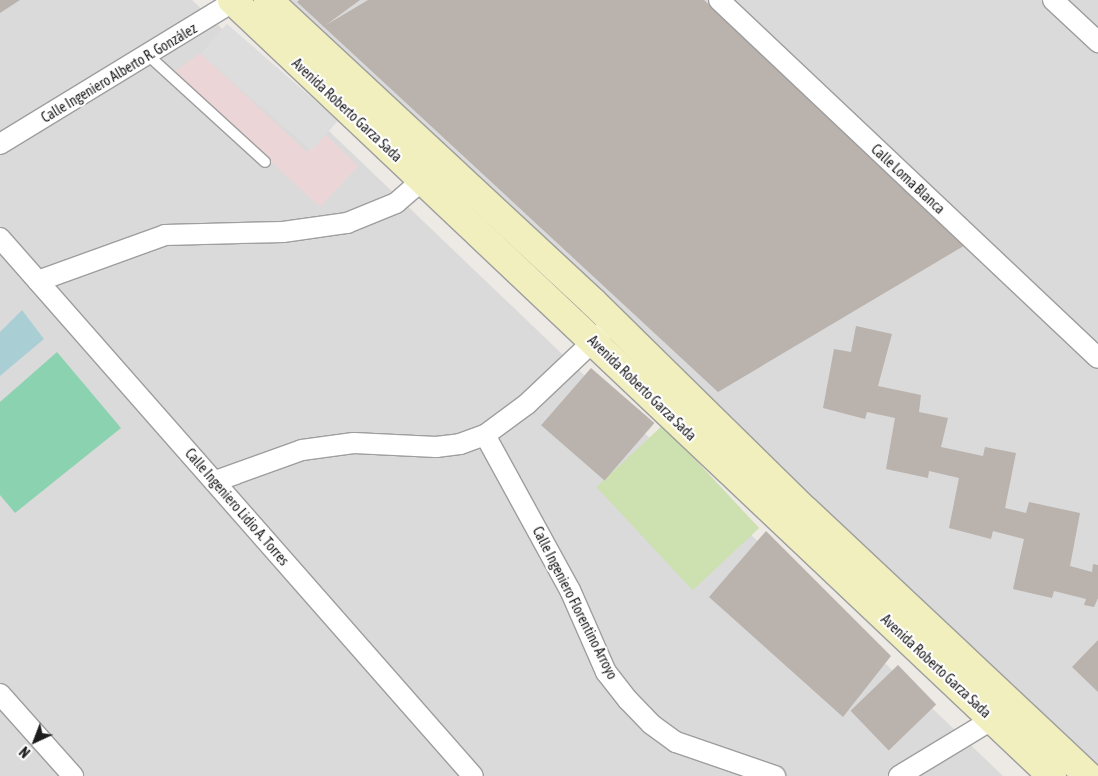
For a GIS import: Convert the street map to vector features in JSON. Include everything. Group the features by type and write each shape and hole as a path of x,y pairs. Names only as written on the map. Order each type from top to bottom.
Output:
{"street":[{"name":"Avenida Roberto Garza Sada","path":"268,0 613,322 805,510 1088,776"},
{"name":"Calle Loma Blanca","path":"719,0 1098,358"},
{"path":"1053,0 1098,42"},
{"name":"Avenida Roberto Garza Sada","path":"234,1 421,181 594,342 1052,776"},
{"name":"Calle Ingeniero Alberto R. González","path":"0,144 149,56 234,1"},
{"path":"38,281 165,235 283,232 347,223 396,203 421,181"},
{"name":"Calle Ingeniero Lidio A. Torres","path":"0,238 473,776"},
{"path":"216,482 302,450 354,443 436,447 460,444 485,435 527,404 613,322"},
{"name":"Calle Ingeniero Florentino Arroyo","path":"485,435 570,590 606,672 628,700 651,724 676,742 775,776"},
{"path":"0,694 73,776"},
{"path":"899,776 993,719"}],"lane":[{"path":"149,56 264,162"}],"shaded area":[{"path":"0,0 192,0 1003,776 0,776"},
{"path":"274,0 1098,0 1098,776 1055,776"},
{"path":"227,24 338,120 312,151 201,54"},
{"path":"200,53 307,152 325,134 358,166 320,207 174,72"}],"green space":[{"path":"57,352 121,428 15,513 0,495 0,402"},
{"path":"663,425 759,528 693,590 596,487"}],"water":[{"path":"22,310 44,339 0,376 0,332"}],"building":[{"path":"0,0 20,0 0,13"},
{"path":"299,0 360,0 326,25 368,0 704,0 967,244 718,392 297,2"},
{"path":"856,326 892,334 878,386 921,395 919,412 948,418 941,447 983,456 985,447 1016,453 1005,508 1026,513 1029,502 1080,513 1070,566 1092,572 1093,564 1098,565 1098,598 1094,607 1084,605 1086,599 1054,591 1052,598 1013,589 1024,539 993,531 991,539 949,528 959,478 929,471 928,478 886,469 895,418 867,412 865,419 823,408 834,349 851,352"},
{"path":"591,368 654,423 605,480 541,425"},
{"path":"766,531 891,656 843,717 709,597"},
{"path":"1098,640 1098,692 1072,667"},
{"path":"898,665 936,705 889,750 851,711"}]}
